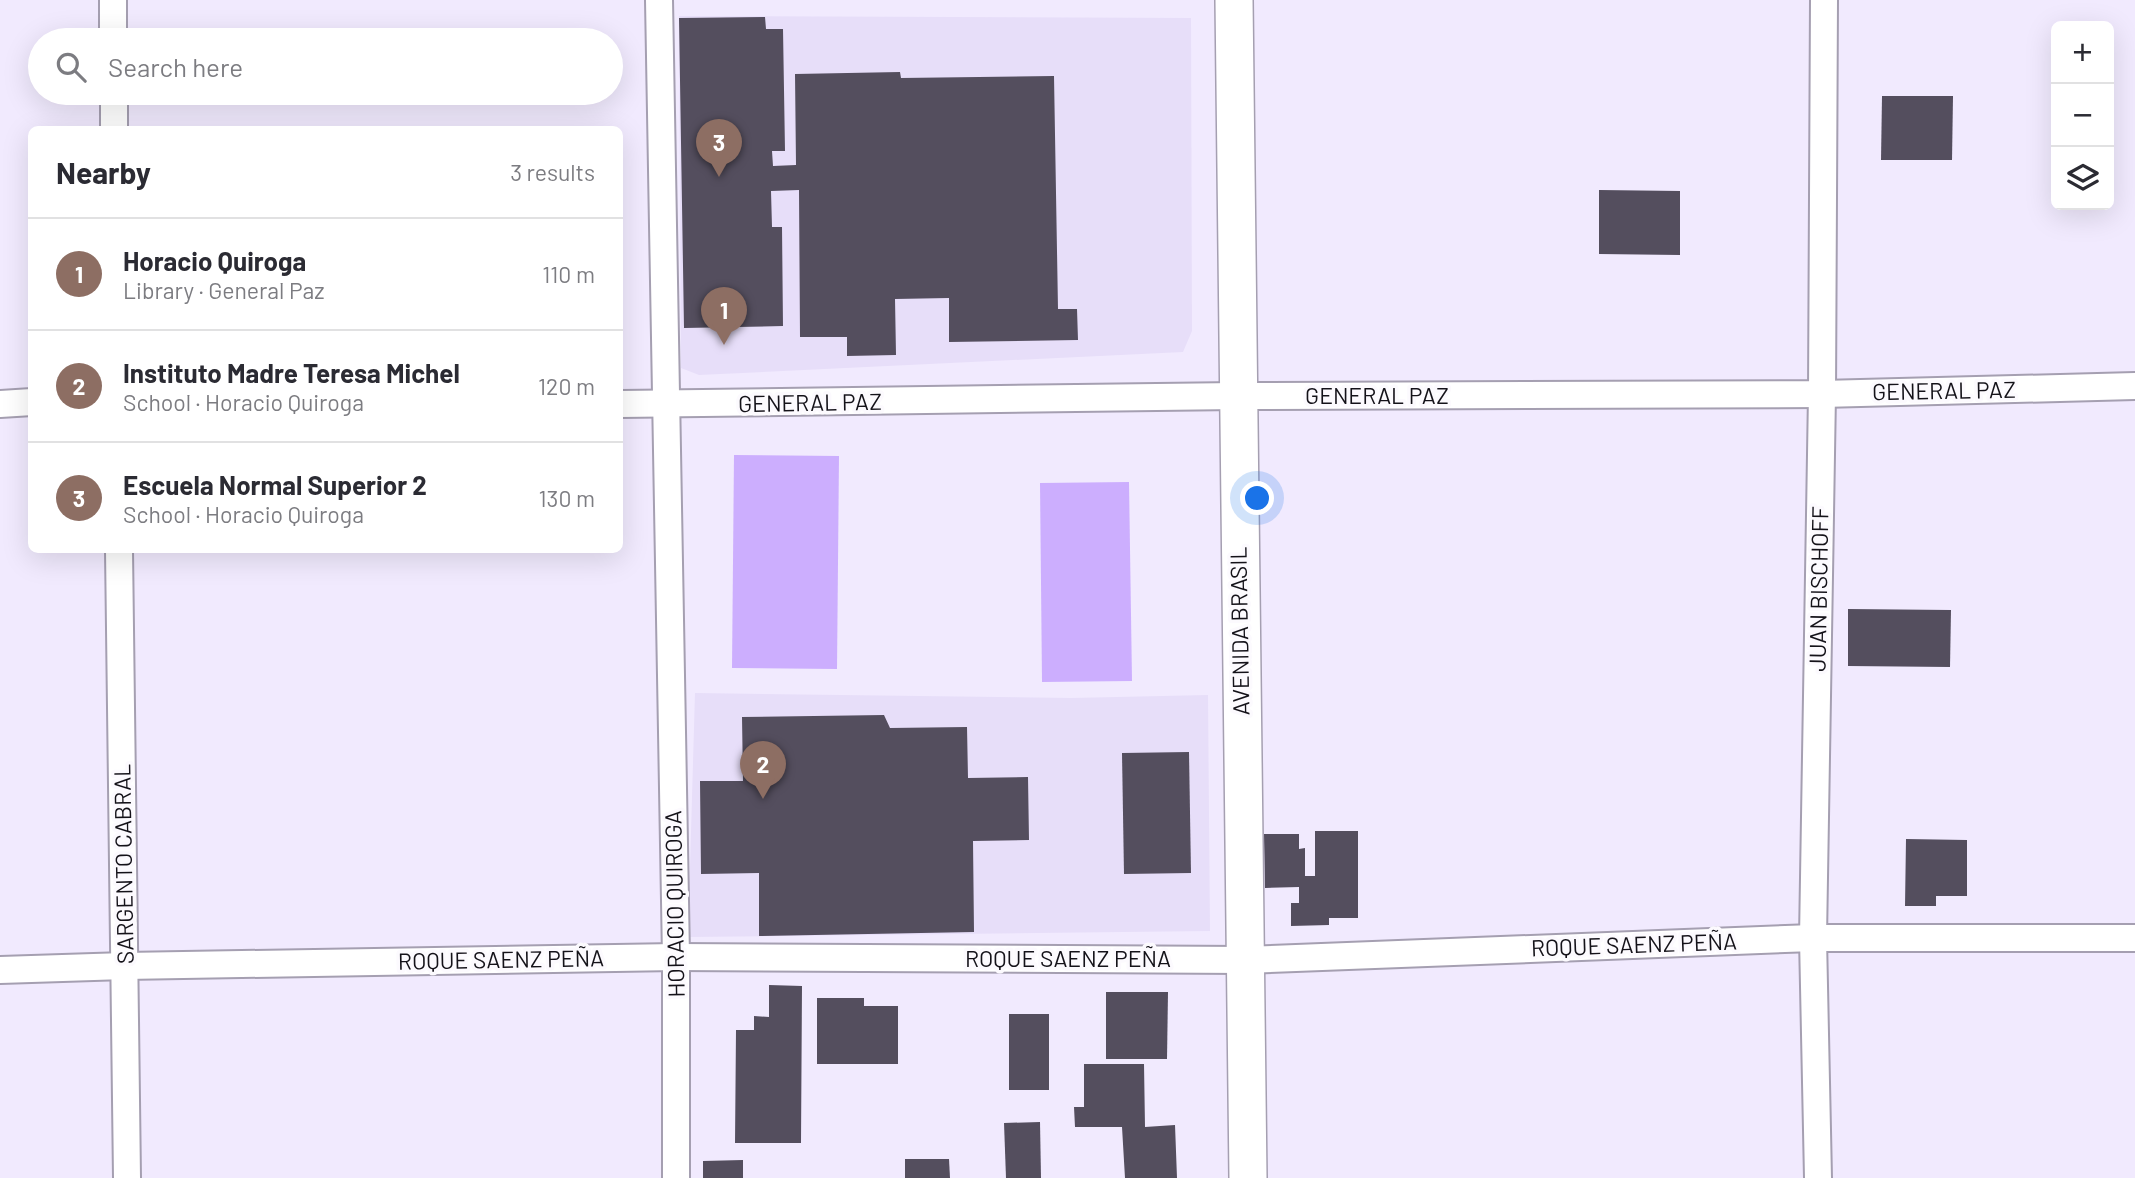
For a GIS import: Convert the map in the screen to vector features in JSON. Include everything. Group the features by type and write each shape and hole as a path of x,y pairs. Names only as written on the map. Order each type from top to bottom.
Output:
{"main road":[{"name":"AVENIDA BRASIL","path":"1234,0 1248,1178"}],"street":[{"path":"113,0 113,28"},
{"name":"HORACIO QUIROGA","path":"659,0 676,957 676,1178"},
{"name":"JUAN BISCHOFF","path":"1818,1178 1813,938 1822,394 1824,0"},
{"path":"114,105 114,126"},
{"name":"GENERAL PAZ","path":"623,404 1237,396 1822,394 2135,386"},
{"path":"0,404 28,402"},
{"name":"SARGENTO CABRAL","path":"119,553 127,1178"},
{"name":"ROQUE SAENZ PEÑA","path":"0,970 125,965 676,957 1245,960 1813,938 2135,938"}],"shaded area":[{"path":"679,16 1191,18 1192,331 1183,352 699,375 681,368"},
{"path":"734,455 839,456 837,669 732,668"},
{"path":"1129,482 1132,681 1042,682 1040,483"},
{"path":"695,693 1071,698 1208,695 1210,931 688,937"}],"building":[{"path":"765,17 766,29 783,29 785,151 772,151 773,166 796,165 795,74 900,72 901,78 1054,76 1058,309 1077,309 1078,340 949,342 949,298 895,299 896,355 847,356 847,337 800,337 799,190 771,191 772,227 782,227 783,326 684,328 679,18"},
{"path":"1882,96 1953,96 1952,160 1881,160"},
{"path":"1599,190 1680,191 1680,255 1599,254"},
{"path":"1848,609 1951,610 1950,667 1848,666"},
{"path":"884,715 890,728 967,727 968,778 1028,777 1029,840 973,841 974,932 759,936 759,873 701,874 700,781 743,781 742,717"},
{"path":"1189,752 1191,873 1124,874 1122,753"},
{"path":"1315,831 1358,831 1358,918 1329,918 1329,925 1291,926 1291,903 1299,903 1299,887 1265,888 1264,834 1299,834 1299,849 1305,848 1305,876 1315,876"},
{"path":"1906,839 1967,840 1967,896 1936,896 1936,906 1905,906"},
{"path":"769,985 802,986 801,1143 735,1143 736,1030 754,1030 754,1016 769,1017"},
{"path":"1106,992 1168,992 1167,1059 1106,1059"},
{"path":"817,998 864,998 864,1006 898,1006 898,1064 817,1064"},
{"path":"1009,1014 1049,1014 1049,1090 1009,1090"},
{"path":"1084,1064 1144,1064 1145,1127 1175,1125 1177,1178 1125,1178 1122,1127 1075,1127 1074,1107 1084,1107"},
{"path":"1040,1122 1041,1178 1006,1178 1004,1123"},
{"path":"905,1159 949,1159 950,1178 905,1178"},
{"path":"743,1160 743,1178 703,1178 703,1161"}],"place":[{"name":"Escuela Normal Superior 2","path":"719,177"},
{"name":"Horacio Quiroga","path":"724,345"},
{"name":"Instituto Madre Teresa Michel","path":"763,799"}]}
